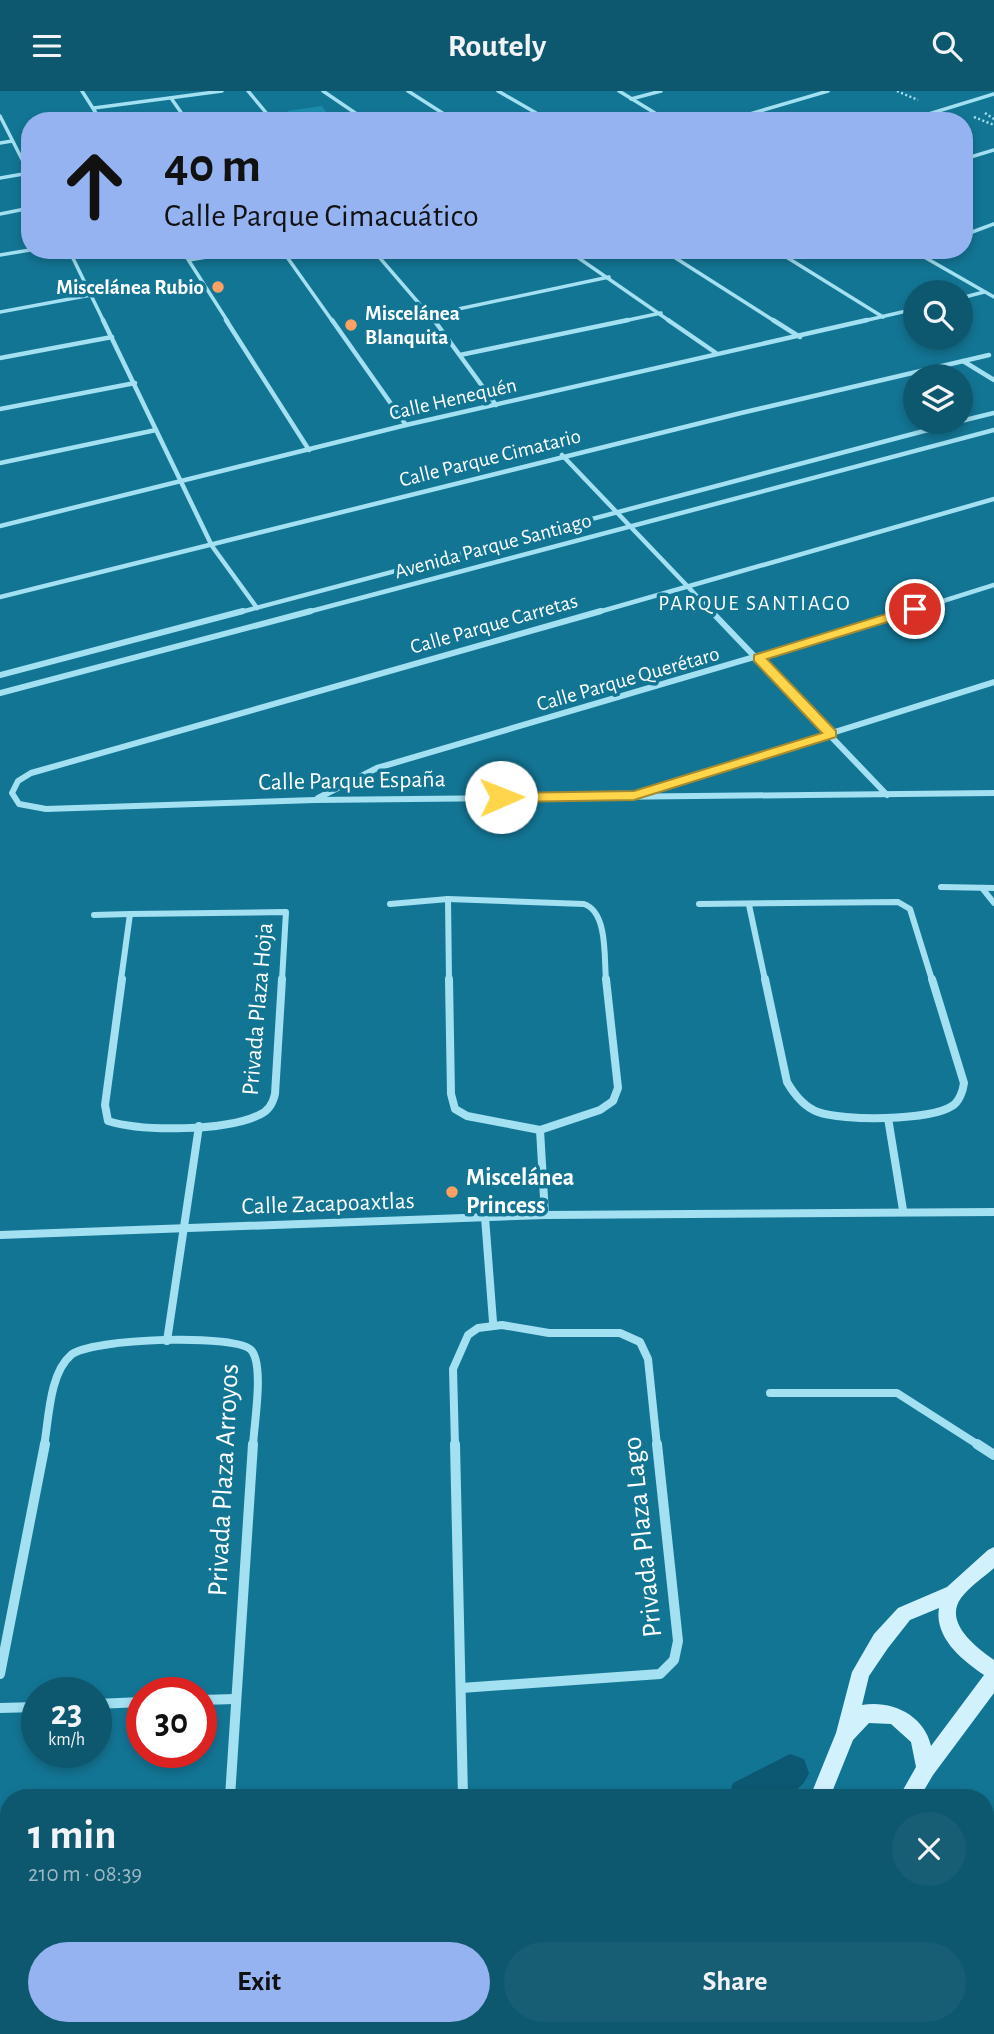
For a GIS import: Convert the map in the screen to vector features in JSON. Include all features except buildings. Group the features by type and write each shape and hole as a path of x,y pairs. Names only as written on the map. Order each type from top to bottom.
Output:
{"street":[{"path":"82,91 96,112"},
{"path":"94,108 222,91"},
{"path":"248,91 266,112"},
{"path":"323,91 354,112"},
{"path":"408,91 441,112"},
{"path":"498,91 534,112"},
{"path":"622,91 653,112"},
{"path":"631,99 661,91"},
{"path":"757,112 828,91"},
{"path":"935,112 994,94"},
{"path":"171,98 181,112"},
{"path":"0,116 21,158"},
{"path":"0,143 12,141"},
{"path":"973,156 994,150"},
{"path":"0,178 21,175"},
{"path":"0,213 21,210"},
{"path":"973,232 994,224"},
{"path":"987,227 994,230"},
{"path":"0,255 21,252"},
{"path":"73,259 212,546 257,608"},
{"path":"195,259 189,260 309,450"},
{"path":"288,259 406,425"},
{"path":"381,259 430,314 496,405"},
{"path":"581,259 716,353"},
{"path":"677,259 800,337"},
{"path":"790,259 883,317"},
{"path":"928,259 994,297"},
{"path":"430,314 608,277"},
{"path":"973,295 985,292"},
{"path":"0,312 91,295"},
{"name":"Calle Henequén","path":"0,526 183,483 406,425 903,312"},
{"path":"460,355 661,313"},
{"path":"0,359 112,337"},
{"name":"Calle Parque Cimatario","path":"0,597 212,546 562,455 989,355"},
{"path":"963,361 994,380"},
{"path":"0,409 135,383"},
{"name":"Avenida Parque Santiago","path":"973,418 994,414"},
{"path":"0,463 156,430"},
{"name":"Avenida Parque Santiago","path":"0,693 994,430"},
{"name":"Avenida Parque Santiago","path":"0,675 911,434"},
{"path":"562,455 887,795"},
{"name":"Calle Parque Carretas","path":"12,793 18,781 31,773 994,499"},
{"name":"Calle Parque Querétaro","path":"315,800 377,768 758,658 994,585"},
{"path":"634,796 994,682"},
{"name":"Calle Parque España","path":"12,793 19,804 46,809 315,800 994,793"},
{"path":"940,887 994,888"},
{"path":"982,888 994,903"},
{"path":"390,904 448,899 584,904 597,911 618,1088 613,1101 600,1110 540,1130 467,1116 455,1109 451,1094 448,899"},
{"path":"699,904 890,901 910,909 964,1083 963,1091 953,1106 925,1114 888,1118 818,1112 792,1092 787,1082 749,905"},
{"name":"Privada Plaza Hoja","path":"94,915 130,914 286,912 274,1102 269,1109 252,1119 199,1126 122,1127 108,1121 105,1113 130,914"},
{"path":"888,1118 903,1210"},
{"path":"167,1341 199,1126"},
{"path":"540,1130 545,1215"},
{"name":"Calle Zacapoaxtlas","path":"0,1235 545,1215 903,1210 994,1212"},
{"path":"463,1789 453,1369 463,1340 477,1329 493,1322 485,1217"},
{"name":"Privada Plaza Lago","path":"461,1688 660,1674 669,1669 677,1651 645,1350 630,1335 618,1332 551,1333 493,1322"},
{"name":"Privada Plaza Arroyos","path":"0,1674 59,1370 70,1354 97,1343 167,1341 245,1345 252,1350 258,1365 230,1789"},
{"path":"770,1393 897,1393 994,1455"},
{"path":"823,1789 846,1733 861,1672 881,1641 904,1614 953,1593 994,1556"},
{"path":"953,1593 947,1617 960,1642 974,1658 994,1671"},
{"path":"914,1789 926,1768 994,1678"},
{"path":"217,1700 235,1699"},
{"path":"0,1709 21,1708"},
{"path":"846,1733 865,1713 895,1715 919,1737 926,1768"}],"shaded area":[{"path":"322,106 326,112 288,112"}],"waterway":[{"path":"761,1789 790,1773"}],"place":[{"name":"Miscelánea Rubio","path":"218,287"},
{"name":"Miscelánea Blanquita","path":"351,325"},
{"name":"Miscelánea Princess","path":"452,1192"}],"district":[{"name":"PARQUE SANTIAGO","path":"755,603"}],"route":[{"path":"501,797 634,796 831,734 758,658 915,609"}]}
